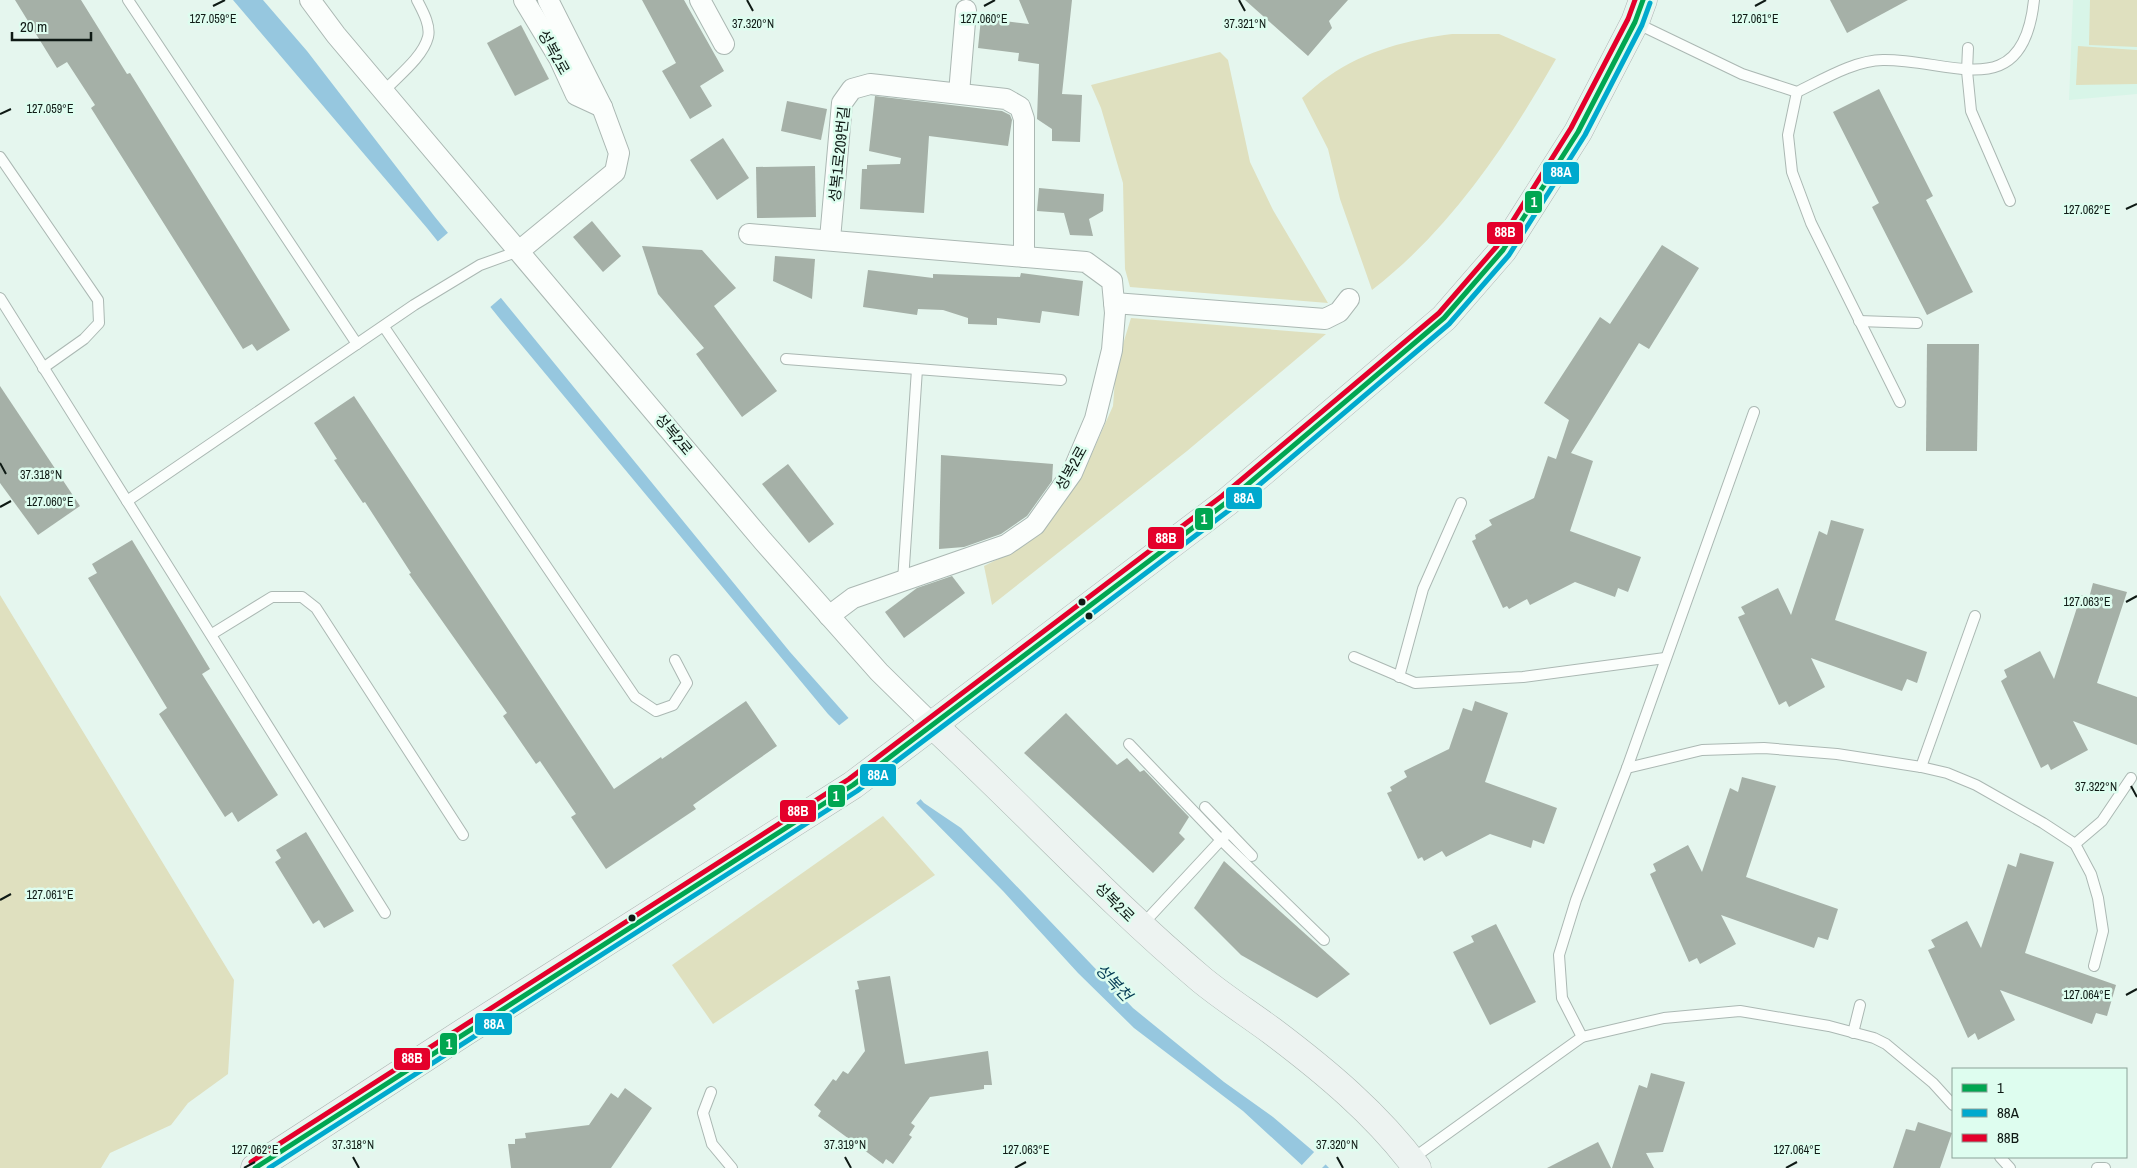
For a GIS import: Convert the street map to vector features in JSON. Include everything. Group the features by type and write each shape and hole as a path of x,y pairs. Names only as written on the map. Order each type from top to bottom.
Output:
{"street":[{"name":"성복2로","path":"310,0 519,251 829,616 879,672 993,781 1140,927 1204,982 1335,1082 1374,1117 1414,1164"},
{"name":"성복2로","path":"524,0 559,58 576,95 602,107"},
{"path":"519,251 615,172 619,154 602,107 548,0"},
{"path":"700,0 724,44"},
{"path":"959,93 966,10"},
{"path":"255,1168 516,999 853,785 1227,502 1444,318 1503,250 1578,132 1639,11"},
{"name":"성복1로209번길","path":"830,239 842,102 852,89 870,84 1006,99 1020,107 1024,120 1024,257"},
{"path":"749,234 830,239 1086,262 1112,281 1114,303 1325,319 1339,312 1349,299"},
{"name":"성복2로","path":"829,616 854,598 1006,545 1035,525 1072,473 1095,419 1112,350 1114,303"}],"lane":[{"path":"128,0 357,344"},
{"path":"384,91 420,51 429,36 425,16 417,0"},
{"path":"1639,11 1742,74 1798,92 1841,70 1882,60 1967,71 2001,67 2022,46 2033,15 2034,0"},
{"path":"1968,48 1967,71 1971,111 2010,201"},
{"path":"1798,92 1788,135 1792,172 1810,223 1900,402"},
{"path":"0,157 98,300 99,323 84,339 43,368"},
{"path":"127,501 414,305 480,266 519,251"},
{"path":"0,298 385,913"},
{"path":"1859,321 1918,323"},
{"path":"384,327 635,697 656,712 673,705 687,683 675,660"},
{"path":"786,359 1061,380"},
{"path":"903,580 917,369"},
{"path":"1582,1037 1562,998 1559,956 1576,900 1626,768 1754,412"},
{"path":"1399,677 1423,589 1461,503"},
{"path":"212,634 272,597 302,597 316,608 463,835"},
{"path":"1921,767 1975,616"},
{"path":"1354,658 1415,683 1523,677 1665,658"},
{"path":"1129,744 1221,840 1324,940"},
{"path":"1626,768 1702,750 1764,748 1837,754 1921,767 1947,773 1976,785 2043,823 2075,844 2091,874 2098,898 2103,931 2094,966"},
{"path":"2075,844 2102,821 2131,778"},
{"path":"1205,807 1252,856"},
{"path":"1140,927 1229,832"},
{"path":"1853,1032 1860,1005"},
{"path":"1414,1164 1582,1037 1664,1018 1740,1011 1829,1026 1853,1032 1886,1044 1933,1083 1952,1104"},
{"path":"711,1092 703,1113 712,1144 732,1168"},
{"path":"2001,1158 2010,1168"},
{"path":"2097,1168 2105,1168"}],"shaded area":[{"path":"2073,0 2137,0 2137,94 2069,100"},
{"path":"2090,0 2137,0 2137,47 2089,45"},
{"path":"1452,34 1499,34 1556,59 1518,122 1452,213 1401,266 1372,290 1340,199 1328,149 1302,98 1343,67 1372,53 1420,39"},
{"path":"2078,46 2137,50 2137,84 2076,85"},
{"path":"1220,52 1228,60 1250,162 1273,210 1328,303 1130,287 1125,269 1123,183 1101,108 1091,85"},
{"path":"1131,318 1326,334 1187,451 992,605 984,566 1012,552 1038,535 1080,480 1113,406 1116,367"},
{"path":"0,595 234,980 228,1074 188,1103 171,1125 110,1153 101,1168 0,1168"},
{"path":"883,816 935,875 713,1024 672,965"}],"water":[{"path":"233,0 263,0 307,51 435,217 790,652 924,803 961,828 1133,1008 1224,1082 1273,1117 1313,1151 1329,1168 1305,1168 1243,1111 1134,1028 1078,973 1003,891 828,714 500,319 427,228"}],"pier":[{"path":"450,231 503,296 488,309 436,243"},
{"path":"851,716 923,797 913,806 837,727"},
{"path":"1316,1150 1327,1163 1322,1168 1300,1167"}],"building":[{"path":"15,0 81,0 127,74 130,73 290,330 257,351 252,344 243,349 91,108 95,105 67,62 57,68"},
{"path":"642,0 684,0 724,71 700,86 712,106 690,119 662,71 676,63"},
{"path":"1019,0 1072,0 1062,94 1082,95 1080,142 1052,141 1052,129 1037,119 1039,64 1018,61 1019,53 978,48 981,18 1029,24"},
{"path":"1245,0 1348,0 1329,21 1332,28 1308,56"},
{"path":"1830,0 1908,0 1847,33"},
{"path":"521,25 549,79 515,96 487,43"},
{"path":"1879,89 1933,196 1926,200 1973,292 1927,315 1872,207 1879,203 1833,112"},
{"path":"875,96 1002,111 1010,115 1012,120 1008,146 929,136 924,213 860,209 862,169 867,169 867,165 900,164 901,158 869,151"},
{"path":"787,101 827,109 821,140 781,131"},
{"path":"723,138 749,178 717,200 690,160"},
{"path":"815,166 816,217 757,218 756,167"},
{"path":"1039,188 1104,194 1103,211 1089,219 1093,236 1070,235 1064,213 1037,211"},
{"path":"592,221 621,256 603,272 573,237"},
{"path":"1662,245 1699,268 1649,349 1639,343 1571,453 1593,461 1570,531 1641,557 1628,592 1618,588 1615,597 1575,582 1530,605 1527,599 1509,609 1507,606 1503,608 1472,541 1476,539 1475,535 1492,525 1489,520 1534,498 1548,456 1556,459 1569,420 1544,403 1600,317 1610,324"},
{"path":"642,246 702,250 736,288 714,306 777,391 742,417 696,354 704,348 658,294"},
{"path":"775,256 815,259 812,299 773,281"},
{"path":"868,270 933,278 933,274 1020,277 1021,273 1083,281 1079,316 1042,311 1040,323 997,318 997,325 968,324 968,318 943,310 918,309 917,315 863,307"},
{"path":"1927,344 1979,344 1977,451 1926,451"},
{"path":"0,386 80,506 38,535 0,483"},
{"path":"354,396 614,789 661,757 662,759 746,701 777,746 693,805 696,809 606,869 571,817 576,814 540,761 536,764 503,716 507,713 409,574 411,573 365,502 363,503 334,460 337,459 314,423"},
{"path":"941,455 1053,464 1052,481 1027,516 1001,534 964,547 939,549"},
{"path":"788,464 834,524 809,543 762,484"},
{"path":"1831,520 1864,529 1835,620 1927,652 1917,683 1907,679 1902,691 1811,658 1825,687 1789,707 1786,701 1779,705 1738,617 1745,614 1741,607 1778,588 1791,615 1819,531 1827,535"},
{"path":"132,540 210,669 202,674 278,795 238,822 232,812 225,817 159,714 167,708 88,578 97,573 92,564"},
{"path":"952,576 965,593 904,638 885,612 917,588"},
{"path":"2093,583 2127,592 2097,683 2137,697 2137,745 2073,721 2088,750 2051,770 2048,764 2041,768 2001,681 2007,677 2004,670 2040,651 2054,679 2081,595 2089,598"},
{"path":"1475,701 1508,713 1485,782 1557,808 1544,844 1533,840 1531,848 1490,834 1446,857 1442,851 1424,861 1422,857 1418,859 1387,793 1392,791 1390,787 1407,777 1404,771 1449,749 1463,708 1472,711"},
{"path":"1066,713 1117,765 1127,758 1140,772 1144,770 1189,817 1179,833 1185,839 1153,873 1024,753"},
{"path":"1742,777 1776,786 1746,877 1838,909 1828,940 1818,937 1814,948 1721,915 1736,944 1700,964 1697,958 1689,962 1650,874 1656,871 1653,864 1688,845 1702,872 1730,788 1738,792"},
{"path":"306,832 354,911 324,928 319,920 313,924 275,862 281,858 276,850"},
{"path":"2020,853 2054,862 2025,953 2116,985 2107,1016 2096,1013 2092,1024 2000,990 2015,1020 1978,1040 1975,1033 1968,1038 1928,950 1935,947 1931,940 1967,921 1981,948 2008,864 2016,867"},
{"path":"1224,861 1350,974 1317,998 1241,955 1194,908"},
{"path":"1496,924 1536,1002 1490,1025 1453,952 1474,942 1471,936"},
{"path":"890,976 905,1064 988,1051 992,1085 984,1085 984,1089 930,1097 911,1123 915,1126 909,1135 912,1137 893,1164 886,1159 883,1164 818,1116 821,1111 814,1105 833,1079 836,1081 843,1071 848,1074 865,1051 855,990 859,989 857,981"},
{"path":"1651,1073 1685,1082 1663,1152 1646,1153 1654,1168 1612,1168 1639,1085 1647,1088"},
{"path":"625,1088 652,1108 611,1168 511,1168 508,1144 515,1144 515,1139 526,1138 525,1133 589,1125 611,1093 618,1098"},
{"path":"1918,1122 1952,1133 1940,1168 1893,1168 1906,1129 1915,1131"},
{"path":"1598,1142 1611,1168 1547,1168"}],"transit line":[{"name":"88B","path":"251,1162 849,779 1222,496 1439,313 1497,246 1571,128 1628,19 1635,0"},
{"name":"1","path":"255,1168 853,785 1227,502 1444,318 1503,250 1578,132 1635,22 1643,0"},
{"name":"88A","path":"269,1168 857,791 1232,508 1449,324 1509,255 1585,135 1642,25 1650,3"}],"water label":[{"name":"성복천","path":"1114,982"}]}
